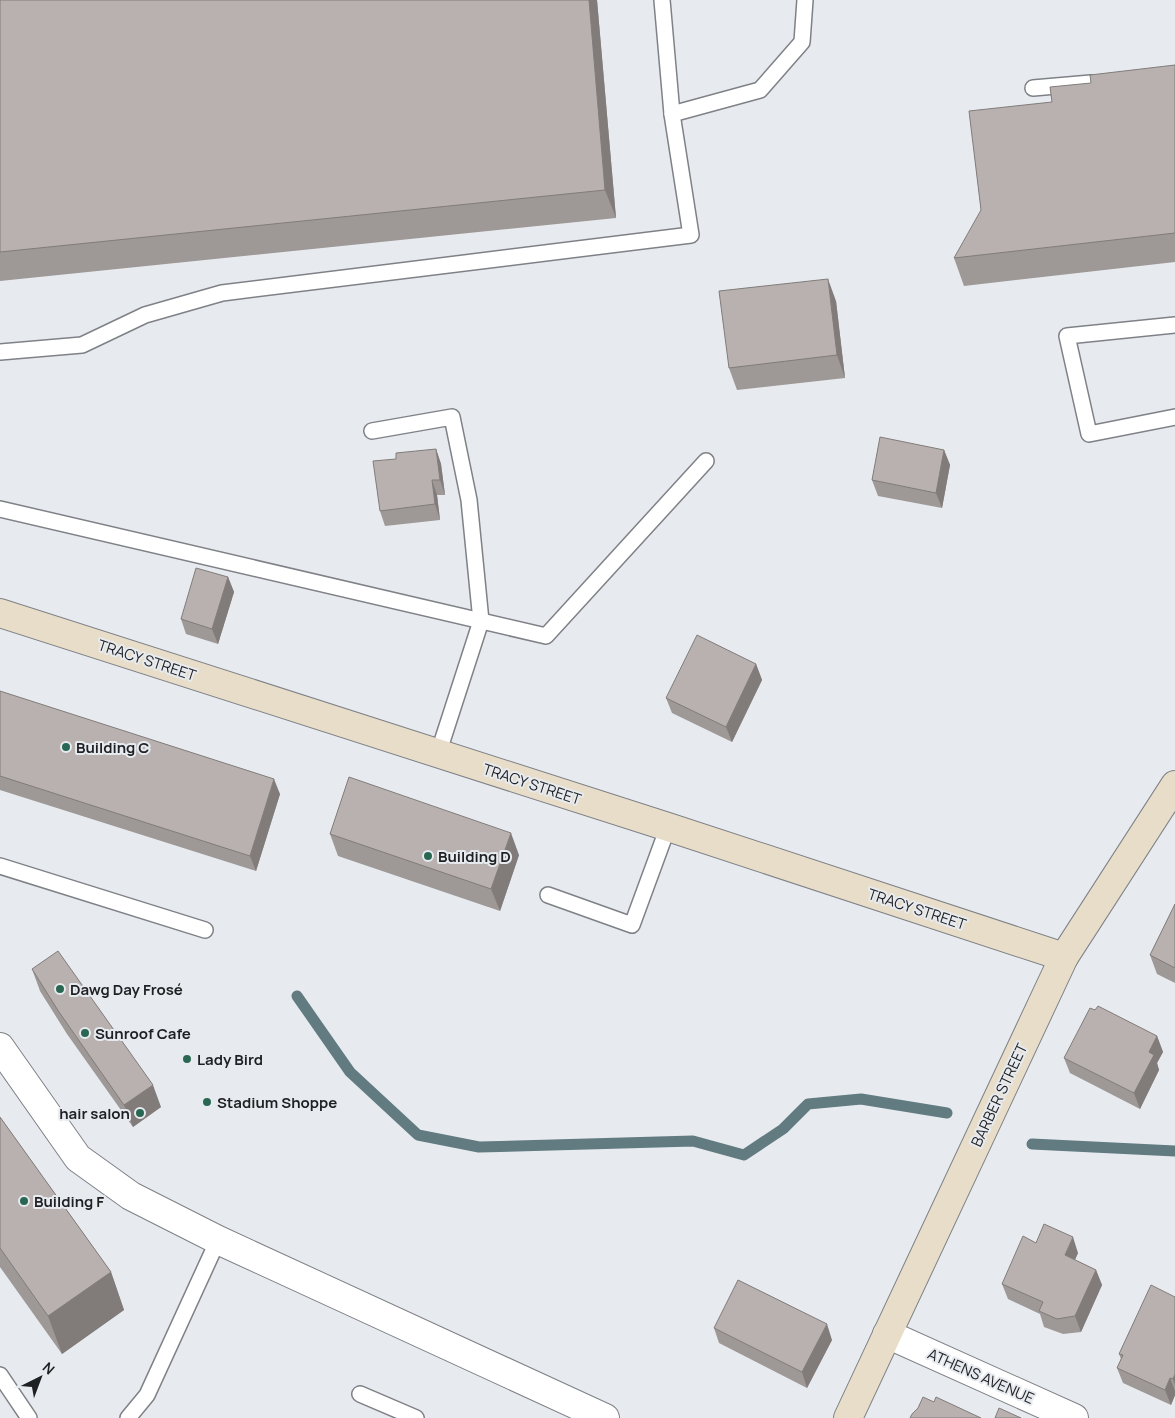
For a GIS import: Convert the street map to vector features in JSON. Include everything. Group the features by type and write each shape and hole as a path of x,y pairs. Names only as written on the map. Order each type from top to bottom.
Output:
{"street":[{"name":"TRACY STREET","path":"0,613 668,827 1064,957"},
{"name":"BARBER STREET","path":"848,1418 1064,957 1173,794"},
{"path":"0,1047 78,1158 131,1196 218,1240 605,1418"},
{"name":"ATHENS AVENUE","path":"887,1334 1074,1418"}],"lane":[{"path":"0,352 82,345 145,315 222,293 691,235 672,114 662,0"},
{"path":"672,114 760,90 802,42 805,0"},
{"path":"1033,88 1109,81"},
{"path":"1175,325 1067,336 1089,434 1175,417"},
{"path":"372,431 452,417 470,500 482,621 438,754"},
{"path":"0,509 546,636 706,461"},
{"path":"548,895 632,925 668,827"},
{"path":"0,866 204,930"},
{"path":"128,1418 147,1394 218,1240"},
{"path":"0,1375 29,1418"},
{"path":"360,1394 416,1418"}],"building":[{"path":"0,0 589,0 605,190 0,252"},
{"path":"1175,65 1175,233 954,258 981,210 969,111 1052,102 1050,87 1091,83 1090,75"},
{"path":"828,279 837,355 729,368 719,291"},
{"path":"880,437 944,450 936,493 872,480"},
{"path":"436,449 440,480 432,480 435,504 380,511 373,461 396,459 396,453"},
{"path":"196,568 228,577 212,629 181,619"},
{"path":"697,635 756,664 726,727 666,698"},
{"name":"Building C","path":"0,691 274,779 250,856 0,776"},
{"name":"Building D","path":"349,777 511,833 491,889 330,834"},
{"path":"1175,904 1175,968 1150,955"},
{"path":"58,951 153,1085 124,1105 59,1012 32,969"},
{"path":"1098,1006 1157,1036 1149,1052 1154,1055 1134,1093 1064,1058 1090,1008 1095,1010"},
{"name":"Building F","path":"0,1117 111,1272 48,1316 0,1248"},
{"path":"1044,1224 1073,1237 1065,1255 1096,1270 1075,1316 1057,1319 1039,1311 1043,1302 1002,1284 1023,1236 1036,1243"},
{"path":"738,1280 827,1324 802,1372 714,1328"},
{"path":"1151,1285 1175,1297 1175,1374 1173,1379 1170,1378 1165,1390 1117,1368 1123,1355 1119,1354"},
{"path":"923,1397 934,1402 936,1397 981,1418 910,1418 918,1408"},
{"path":"999,1408 1021,1418 995,1418"}],"waterway":[{"path":"297,996 350,1072 418,1135 479,1147 693,1141 744,1155 783,1129 808,1104 861,1099 947,1113"},
{"path":"1032,1144 1175,1151"}],"place":[{"name":"Building C","path":"66,747"},
{"name":"Building D","path":"428,856"},
{"name":"Dawg Day Frosé","path":"60,989"},
{"name":"Sunroof Cafe","path":"85,1033"},
{"name":"Lady Bird","path":"187,1059"},
{"name":"Stadium Shoppe","path":"207,1102"},
{"name":"hair salon","path":"140,1113"},
{"name":"Building F","path":"24,1201"}]}
